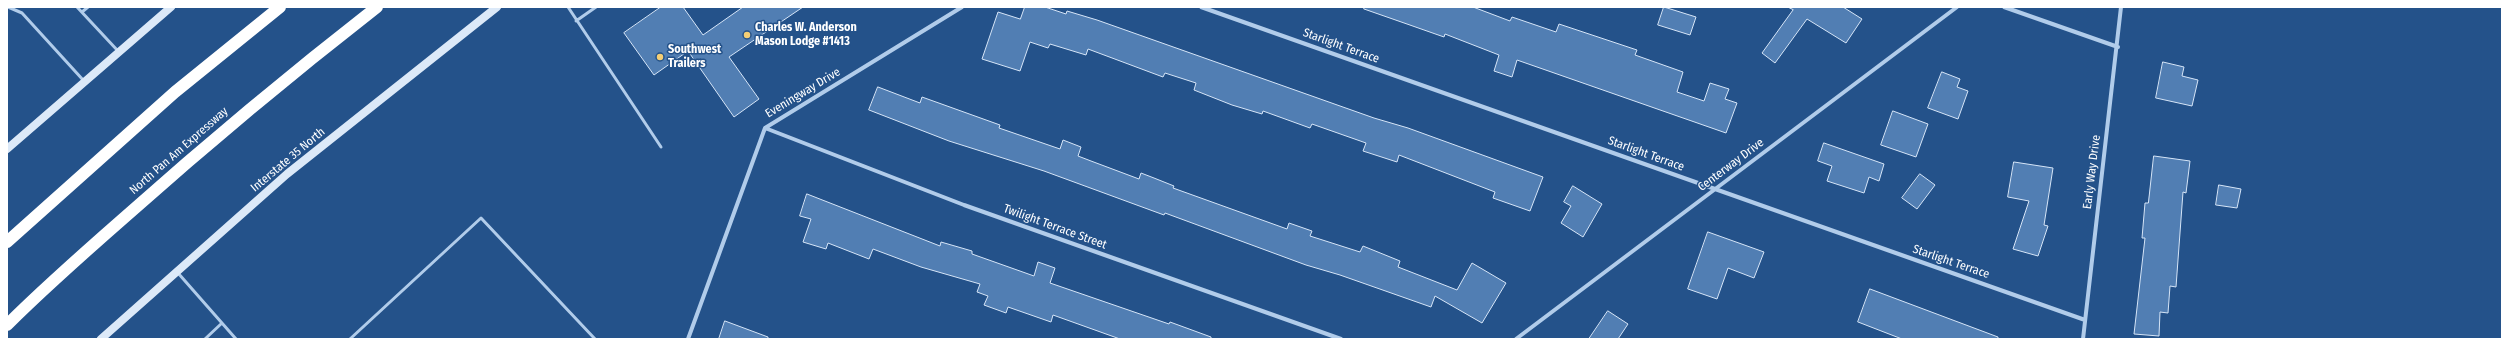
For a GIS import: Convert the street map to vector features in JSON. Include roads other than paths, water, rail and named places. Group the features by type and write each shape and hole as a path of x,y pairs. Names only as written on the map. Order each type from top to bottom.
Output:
{"highway":[{"path":"7,242 175,92 280,7"},
{"name":"North Pan Am Expressway","path":"7,325 39,293 194,155 265,95 377,7"}],"main road":[{"path":"7,149 118,51 171,7"},
{"name":"Interstate 35 North","path":"101,339 286,174 497,7"}],"street":[{"name":"Eveningway Drive","path":"688,339 765,128 962,7"},
{"name":"Starlight Terrace","path":"1201,7 2085,320"},
{"name":"Centerway Drive","path":"1516,339 1957,7"},
{"path":"2004,7 2118,47"},
{"name":"Early Way Drive","path":"2082,339 2118,47 2121,7"},
{"name":"Twilight Terrace Street","path":"765,128 964,205 1341,339"}],"lane":[{"path":"8,7 22,13 84,81"},
{"path":"77,7 118,51"},
{"path":"82,12 88,7"},
{"path":"568,7 661,147"},
{"path":"576,21 596,7"},
{"path":"350,339 481,218 595,339"},
{"path":"176,272 236,339"},
{"path":"205,339 222,323"}],"place":[{"name":"Charles W. Anderson Mason Lodge #1413","path":"747,35"},
{"name":"Southwest Trailers","path":"660,57"}]}
